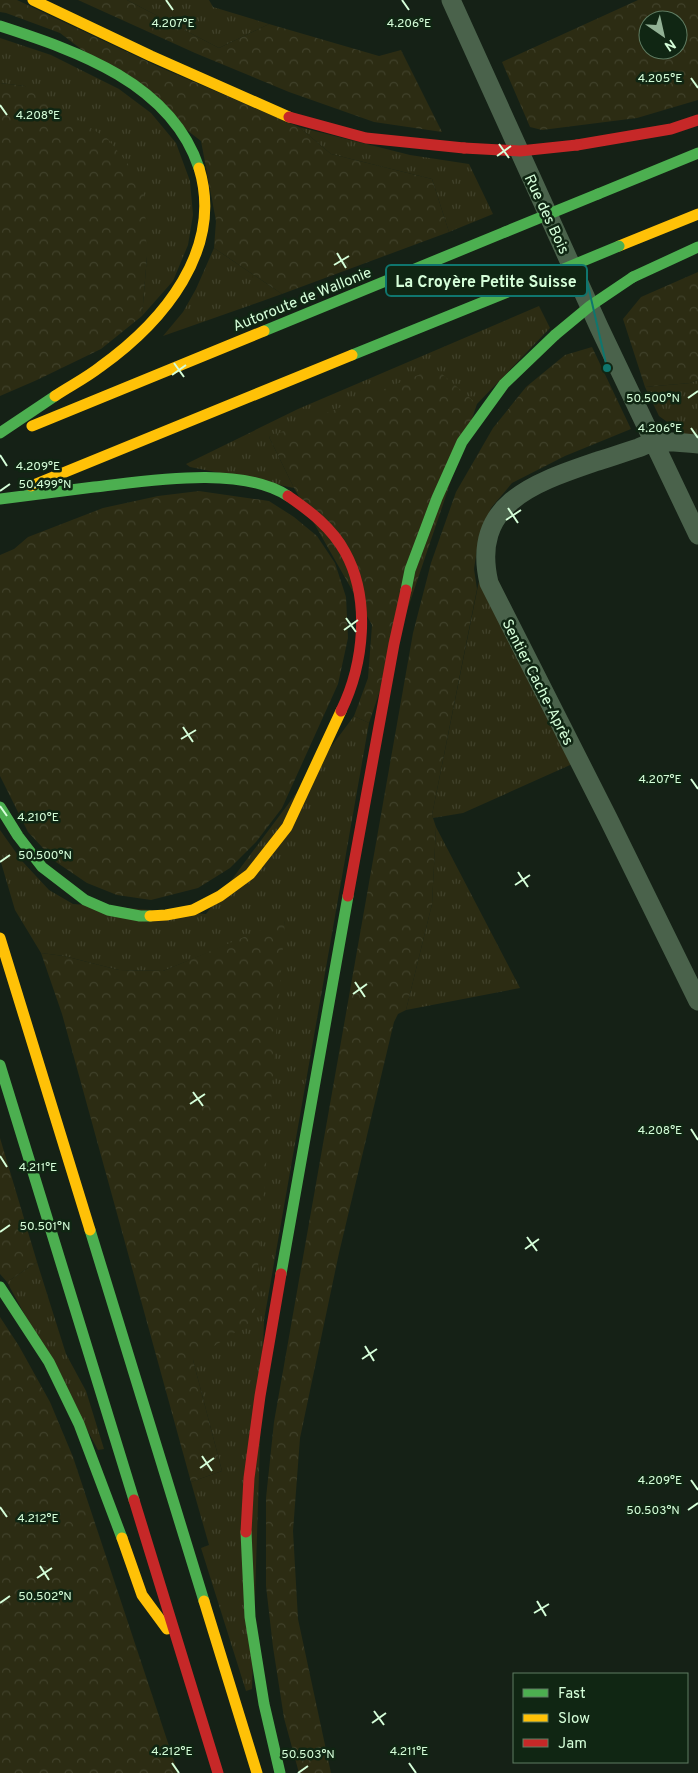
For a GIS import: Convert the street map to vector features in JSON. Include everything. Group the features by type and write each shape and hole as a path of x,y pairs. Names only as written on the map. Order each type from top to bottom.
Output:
{"highway":[{"path":"33,0 151,56 289,117 366,138 464,148 520,151 577,145 671,129 698,120"},
{"path":"0,26 44,40 106,69 137,87 163,108 179,127 195,157 202,180 206,204 195,254 184,279 167,304 122,351 0,434"},
{"name":"Autoroute de Wallonie","path":"0,439 698,153"},
{"path":"0,499 698,214"},
{"path":"280,1773 264,1704 250,1617 246,1539 249,1478 260,1396 341,931 392,653 410,570 437,498 462,442 504,384 555,334 590,306 632,277 698,247"},
{"path":"0,499 129,483 202,477 252,482 283,493 310,511 331,532 344,552 356,578 361,605 360,646 349,695 287,827 250,874 220,896 193,910 166,915 140,916 108,910 85,900 42,867 18,836 0,807"},
{"path":"0,938 257,1773"},
{"path":"0,1065 218,1773"},
{"path":"0,1287 49,1362 79,1424 142,1595 178,1643"}],"street":[{"name":"Rue des Bois","path":"451,0 599,327 698,534"},
{"path":"655,442 698,444"},
{"name":"Sentier Cache-Après","path":"655,442 559,475 522,493 493,525 487,537 485,567 489,583 506,619 612,825 698,1001"}],"green space":[{"path":"0,0 17,0 159,67 299,127 331,154 432,179 449,232 282,294 214,248 216,221 201,141 60,33 0,12"},
{"path":"78,0 127,0 219,48 269,24 379,56 401,50 442,132 374,122 289,92 195,53"},
{"path":"127,0 209,0 213,7 269,24 219,48"},
{"path":"638,0 698,0 698,100 637,118 542,130 530,127 502,62"},
{"path":"0,38 51,55 119,89 151,113 176,143 190,181 193,215 188,245 173,281 142,316 147,256 25,86 0,83"},
{"path":"0,83 25,86 108,139 143,183 147,256 142,316 101,349 0,396"},
{"path":"299,127 410,155 469,164 493,214 449,232 432,179 331,154"},
{"path":"214,248 282,294 163,336 183,312 196,289"},
{"path":"698,272 698,380 690,383 645,387 623,319 641,297"},
{"path":"539,306 550,328 477,404 269,437 294,488 190,467 186,464 298,409"},
{"path":"592,347 631,429 565,456 512,483 491,508 478,542 474,569 477,589 432,815 436,827 432,904 406,1010 398,1014 394,1022 339,1253 300,1438 293,1531 298,1619 331,1773 299,1773 284,1718 273,1647 266,1586 266,1498 274,1422 413,633 431,563 456,492 493,428 526,387 565,355"},
{"path":"435,368 477,404 369,723 354,716 368,678 372,625 294,488 269,437"},
{"path":"698,380 698,436 685,435 659,416 645,387 690,383"},
{"path":"199,491 269,501 294,517 317,536 335,563 346,597 348,638 338,684 282,808 256,842 230,868 198,888 151,900 117,895 87,883 56,862 28,832 0,776 0,555 14,549 28,537 103,508 158,496"},
{"path":"485,551 579,761 463,813 433,818 432,815"},
{"path":"354,716 369,723 264,1320 252,1689 246,1691 201,1548 209,1545 191,1482 222,1471 193,1360 285,921 163,971 119,970 64,956 41,953 15,910 0,859 0,830 22,861 49,890 73,904 206,914"},
{"path":"436,827 520,988 406,1010 432,904"},
{"path":"285,920 254,1320 193,1360 222,1471 191,1482 62,1014 41,953 64,956 119,970 163,971"},
{"path":"0,1138 37,1262 7,1282 0,1274"},
{"path":"37,1262 66,1354 86,1391 104,1449 98,1450 7,1282"},
{"path":"0,1317 19,1346 50,1402 73,1457 178,1773 0,1773"}],"traffic: fast":[{"path":"0,26 60,47 89,60 118,74 144,92 167,113 186,139 199,168"},
{"path":"598,194 698,153"},
{"path":"505,232 598,194"},
{"path":"264,331 505,232"},
{"path":"530,283 619,246"},
{"path":"633,277 698,247"},
{"path":"555,335 590,306 633,277"},
{"path":"352,355 530,283"},
{"path":"406,590 410,570 437,498 462,442 504,384 555,335"},
{"path":"0,433 55,396"},
{"path":"0,499 167,479 194,478 220,478 245,481 268,486 288,496"},
{"path":"0,807 18,836 42,867 85,900 108,910 150,916"},
{"path":"281,1274 348,896"},
{"path":"0,1065 134,1500"},
{"path":"90,1230 204,1601"},
{"path":"0,1287 49,1362 79,1424 122,1538"},
{"path":"246,1532 250,1617 264,1704 280,1773"}],"traffic: slow":[{"path":"33,0 151,56 289,117"},
{"path":"55,396 95,371 123,349 166,306 182,281 195,255 203,227 205,198 199,168"},
{"path":"619,246 698,214"},
{"path":"32,426 264,331"},
{"path":"31,486 352,355"},
{"path":"150,916 193,910 220,896 250,874 287,827 341,711"},
{"path":"0,938 90,1230"},
{"path":"122,1538 142,1595 167,1629"},
{"path":"204,1601 257,1773"}],"traffic: jam":[{"path":"289,117 366,138 464,148"},
{"path":"577,145 671,129 698,120"},
{"path":"464,148 520,151 577,145"},
{"path":"288,496 312,514 334,535 345,552 359,590 361,611 359,652 349,693 341,711"},
{"path":"348,896 394,644 406,590"},
{"path":"246,1532 249,1478 260,1396 281,1274"},
{"path":"134,1500 218,1773"}],"place":[{"name":"La Croyère Petite Suisse","path":"607,368"}]}
